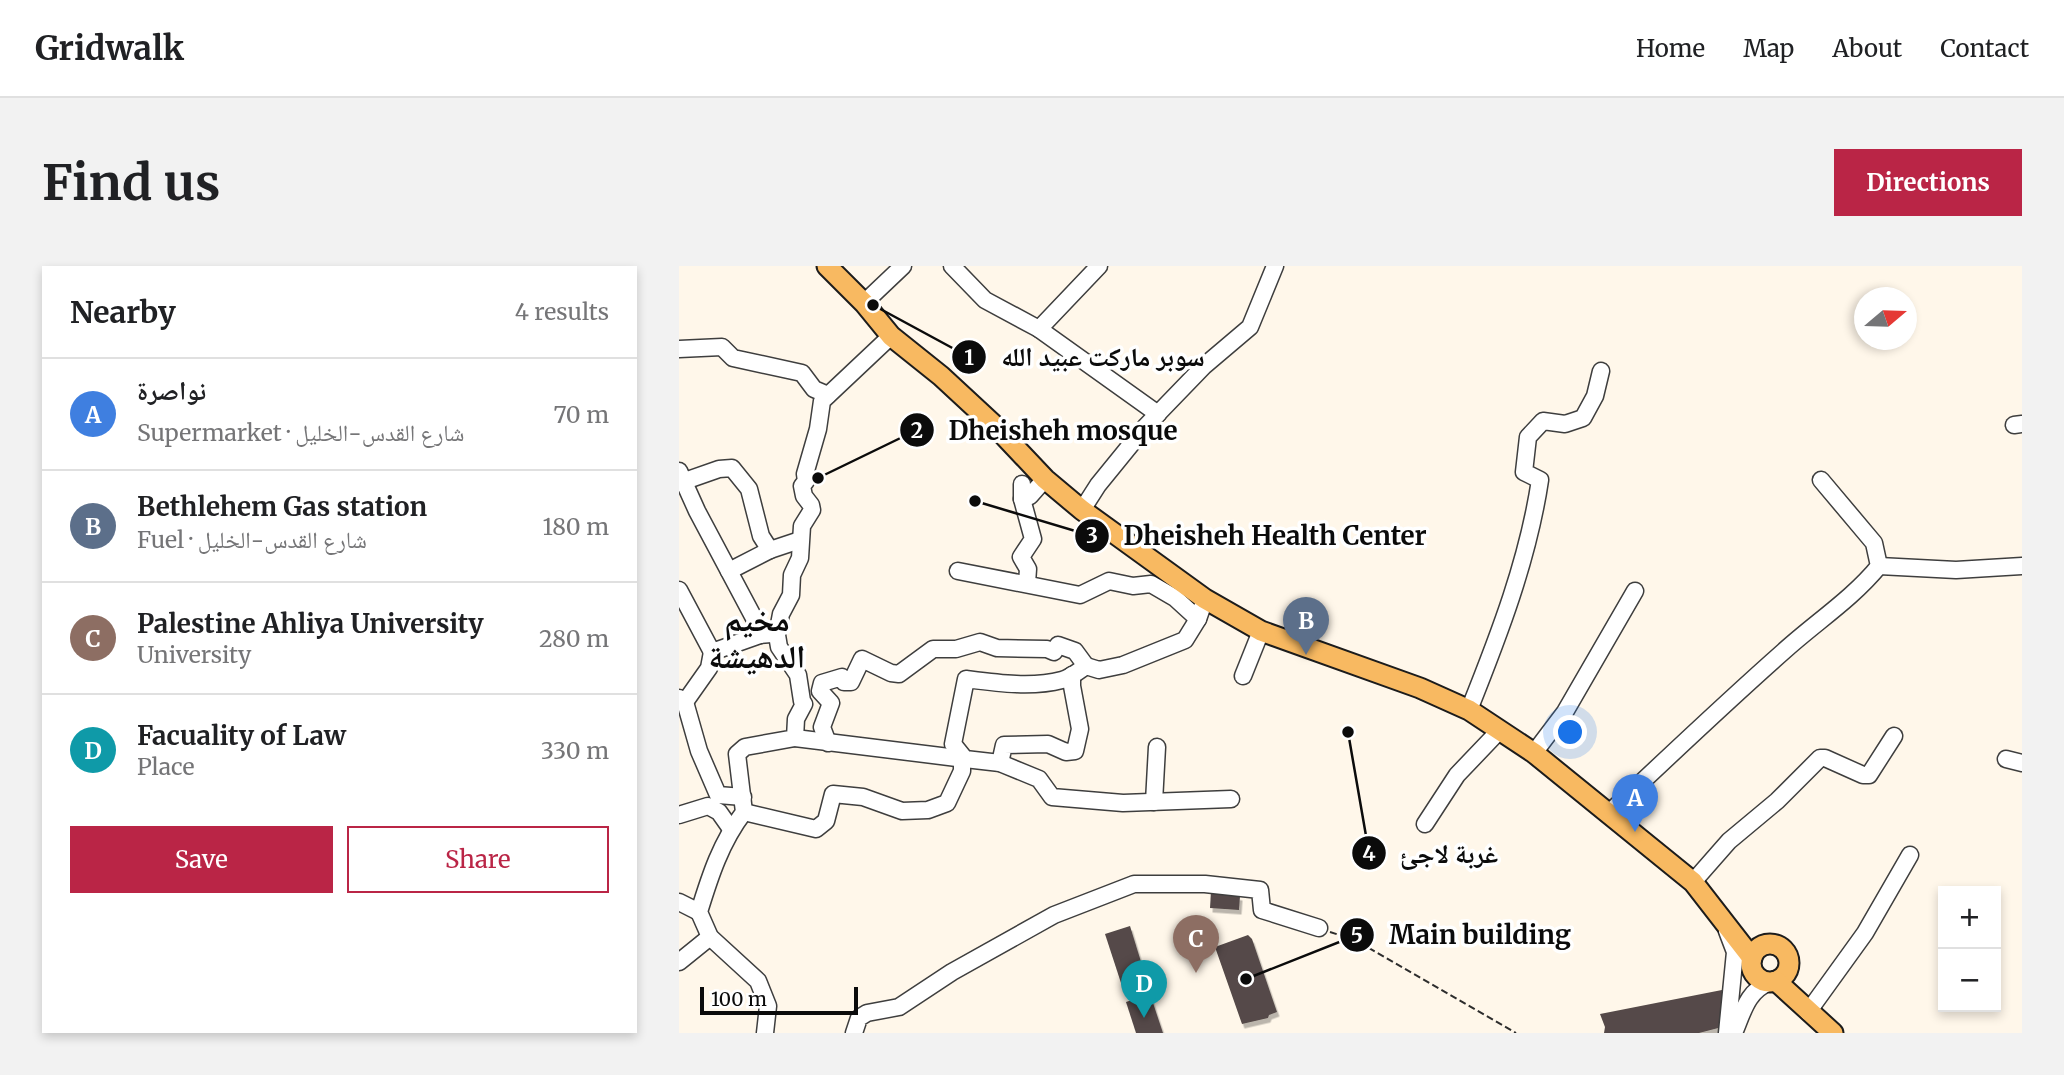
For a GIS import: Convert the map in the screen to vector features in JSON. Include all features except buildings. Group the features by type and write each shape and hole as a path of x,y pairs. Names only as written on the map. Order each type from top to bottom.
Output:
{"main road":[{"path":"827,266 864,303 891,336 968,401 1045,479 1083,510 1205,600 1261,631 1420,688 1469,710 1534,753 1693,882 1752,958"},
{"path":"1767,944 1779,946 1788,961 1786,973 1773,981 1764,981 1754,973 1752,958 1756,949 1767,944"},
{"path":"1773,981 1833,1033"}],"street":[{"path":"864,303 903,266"},
{"path":"952,266 985,300 1039,329 1158,414"},
{"path":"1039,329 1099,266"},
{"path":"1083,510 1098,485 1158,414 1204,366 1251,327 1275,266"},
{"path":"795,738 796,719 804,704 798,675 779,647 777,635 781,614 790,595 792,575 800,558 802,526 812,510 802,486 806,481 805,474 818,429 822,401 891,336"},
{"path":"679,349 722,347 733,358 802,373 814,389 828,395"},
{"path":"1469,710 1507,615 1535,516 1540,480 1524,472 1528,437 1543,421 1565,424 1583,418 1595,396 1601,371"},
{"path":"760,635 755,620 681,479 732,468 749,489 761,536 770,550"},
{"path":"1027,583 1028,569 1021,557 1033,539 1022,492 1030,496 1045,479"},
{"path":"1821,480 1874,543 1879,566"},
{"path":"729,571 770,550 800,540"},
{"path":"1879,566 1957,570 2022,566"},
{"path":"1608,814 1785,650 1863,586 1879,566"},
{"path":"958,571 1080,595 1109,581 1133,586 1151,584 1175,598 1198,619"},
{"path":"679,590 712,652 709,668 682,700 685,727 718,795 816,828 826,821 834,794 863,797 902,811 928,810 947,803 962,771 964,759 953,744 966,679 999,684 1049,684 1065,679 1087,666"},
{"path":"1534,753 1565,712 1635,591"},
{"path":"828,743 822,727 831,703 820,691 822,683 842,677 844,682 851,682 862,659 899,674 933,649 956,649 981,642 997,648 1047,649 1053,652 1058,645 1075,651 1087,666 1099,670 1123,665 1185,640 1198,619 1205,600"},
{"path":"1243,676 1261,631"},
{"path":"712,652 760,635 777,635"},
{"path":"1000,763 1004,745 1048,744 1066,752 1076,751 1080,729 1072,675"},
{"path":"1425,824 1457,775 1499,731"},
{"path":"1693,882 1729,841 1777,801 1820,758 1869,775 1894,736"},
{"path":"699,912 712,870 744,804 737,754 745,747 795,738 1000,763 1039,779 1052,797 1123,803 1231,799"},
{"path":"1154,802 1157,747"},
{"path":"679,815 708,806 719,812 731,829"},
{"path":"1808,1012 1865,933 1910,855"},
{"path":"855,1033 859,1018 867,1013 899,1007 951,972 1054,915 1134,884 1206,884 1260,890 1262,910 1319,928"},
{"path":"679,902 699,912 710,937 758,981 768,1006 765,1033"},
{"path":"1725,926 1735,952 1727,1033"},
{"path":"679,962 710,937"},
{"path":"1734,1033 1749,998 1756,989 1773,981"}],"path":[{"path":"1319,928 1355,940 1516,1033"}],"place":[{"name":"سوبر ماركت عبيد الله","path":"873,305"},
{"name":"Dheisheh mosque","path":"818,478"},
{"name":"Dheisheh Health Center","path":"975,501"},
{"name":"Bethlehem Gas station","path":"1306,655"},
{"name":"غربة لاجئ","path":"1348,732"},
{"name":"نواصرة","path":"1635,832"},
{"name":"Palestine Ahliya University","path":"1196,973"},
{"name":"Main building","path":"1246,979"},
{"name":"Facuality of Law","path":"1144,1018"}],"district":[{"name":"مخيم الدهيشة","path":"757,638"}]}
